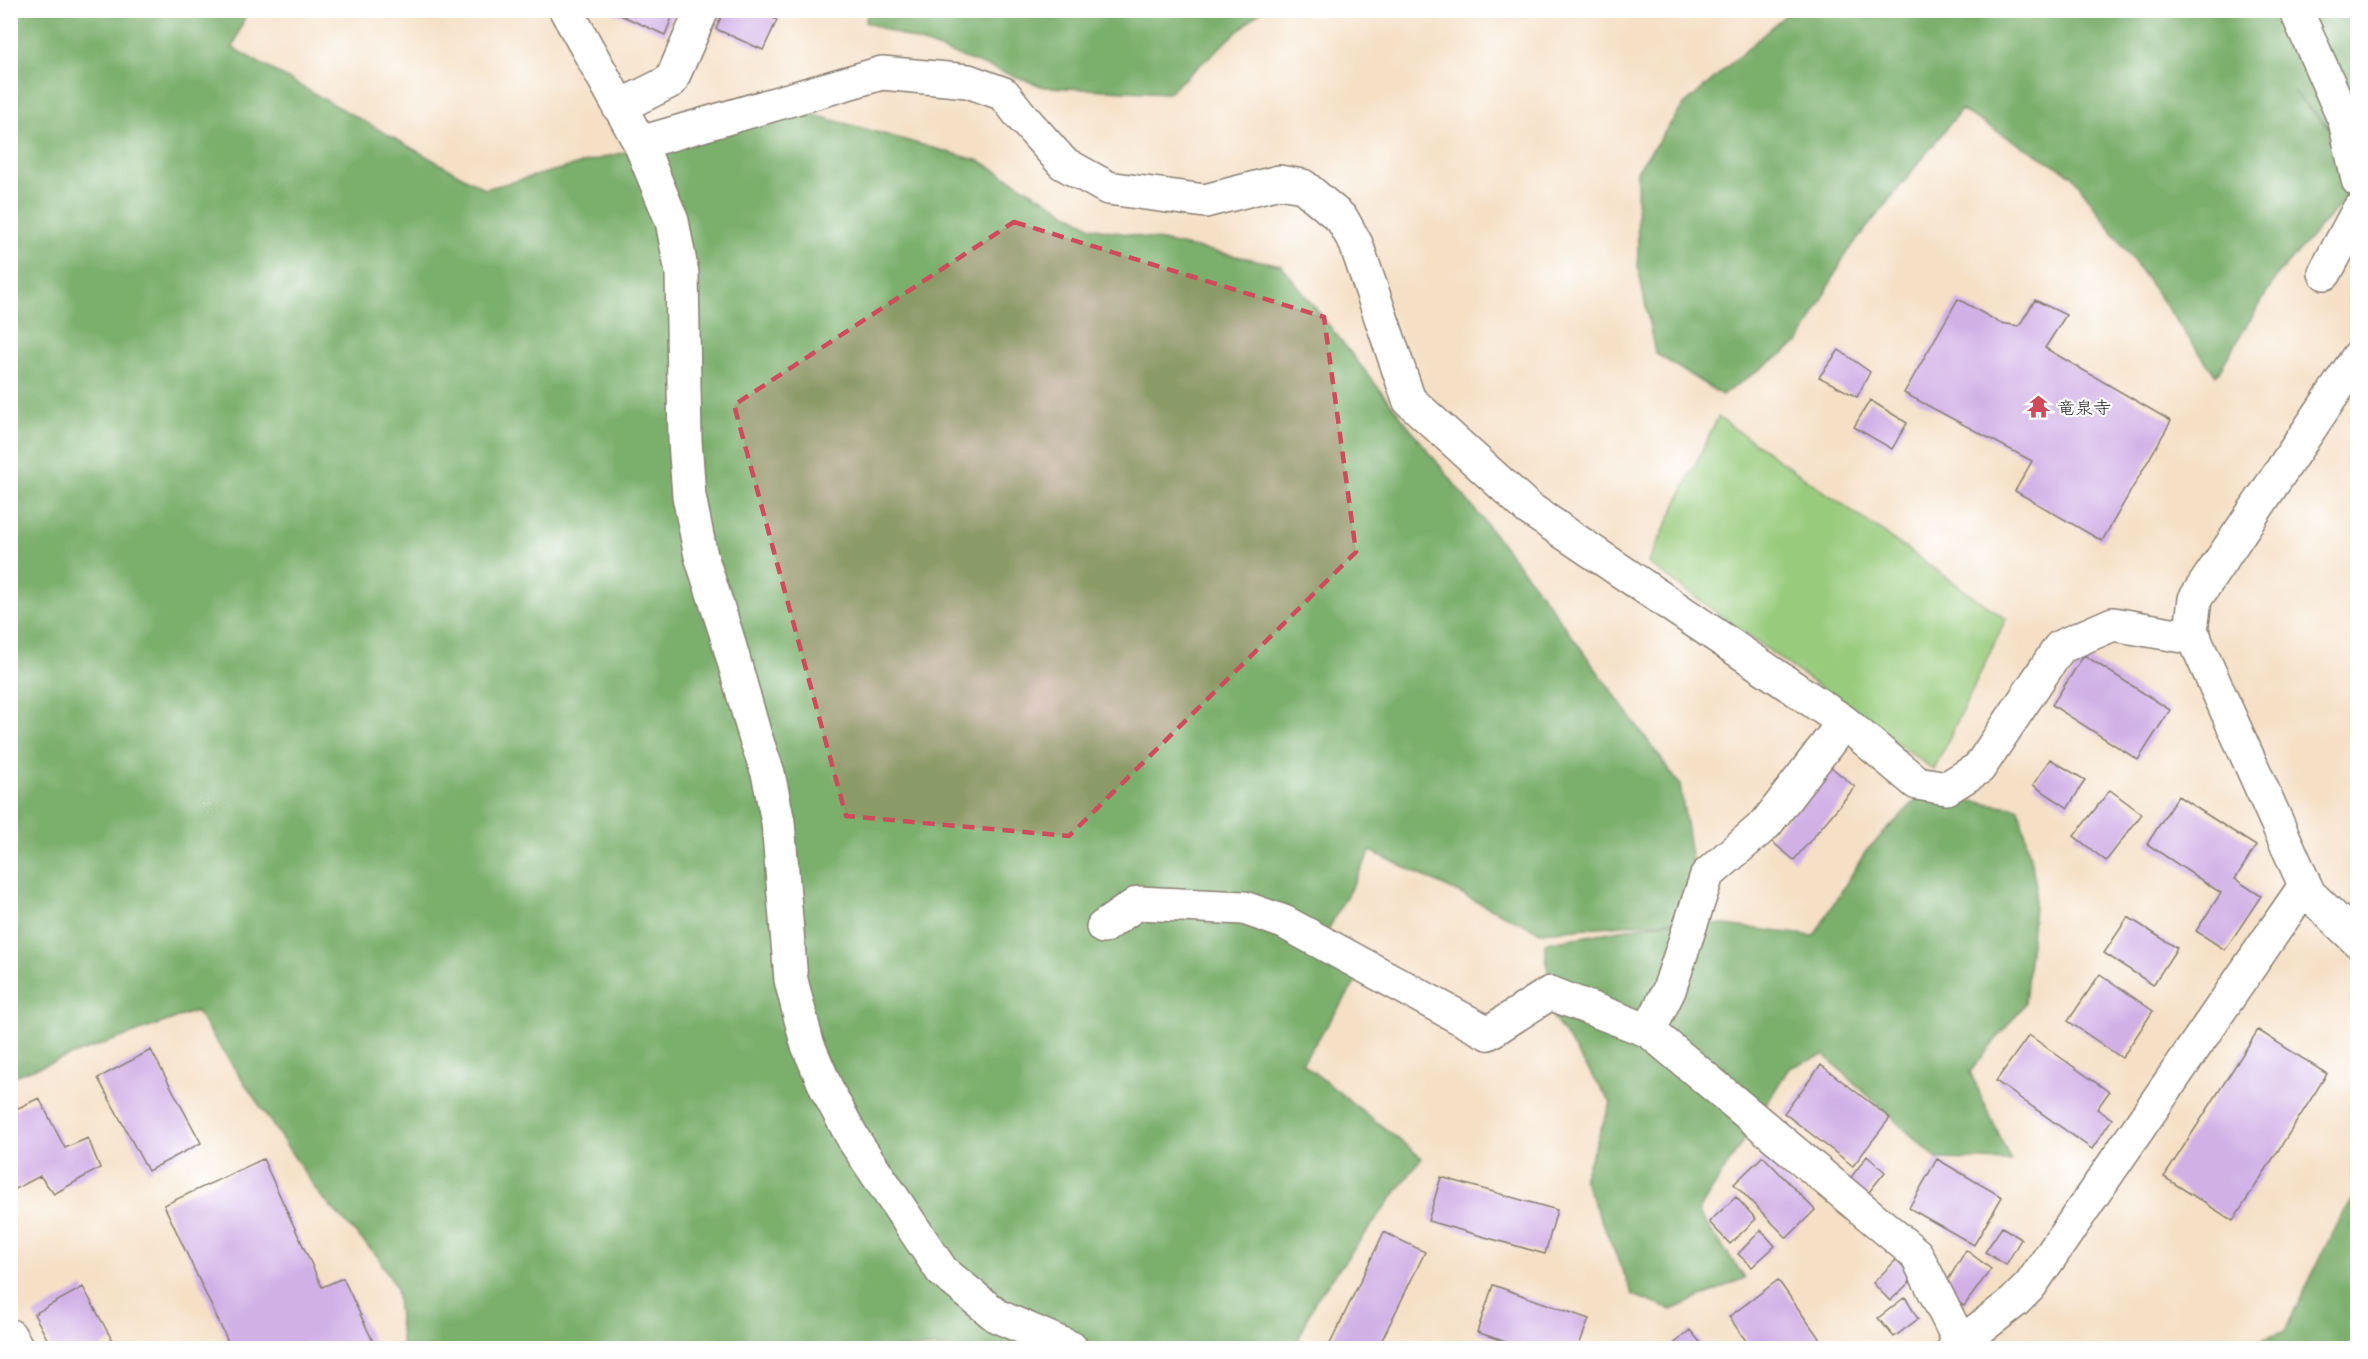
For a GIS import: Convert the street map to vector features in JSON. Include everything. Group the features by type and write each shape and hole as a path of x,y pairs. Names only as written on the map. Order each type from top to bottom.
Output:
{"street":[{"path":"566,10 640,143 672,221 682,273 685,441 689,496 701,556 768,774 778,822 791,980 807,1043 828,1092 854,1140 942,1271 997,1316 1071,1348"},
{"path":"619,107 671,81 702,10"},
{"path":"2296,10 2345,122 2358,180"},
{"path":"640,143 882,73 968,81 1004,94 1063,164 1108,188 1205,201 1279,182 1302,186 1342,219 1356,244 1409,400 1528,508 1844,722 1917,783 1947,788 1979,768 2060,647 2113,624 2194,638"},
{"path":"2325,273 2358,211"},
{"path":"2358,357 2195,598 2191,631 2308,894 2358,940"},
{"path":"1649,1031 1669,990 1707,875 1766,824 1844,722"},
{"path":"1102,927 1138,903 1244,908 1284,922 1488,1033 1550,993 1649,1031 1916,1254 1958,1346 2014,1302 2030,1286 2305,886"},
{"path":"10,1336 17,1348"}],"highlighted area":[{"path":"1014,222 1324,317 1356,552 1069,836 846,816 734,405"}],"green space":[{"path":"869,10 1261,11 1168,93 1044,87 865,22"},
{"path":"10,11 247,11 233,48 485,189 790,108 980,161 1091,227 1281,265 1540,592 1680,785 1698,899 1685,920 1814,936 1866,851 1922,794 2019,808 2036,885 2025,1004 1970,1072 2011,1161 1937,1159 1824,1055 1789,1068 1698,1212 1745,1278 1671,1310 1633,1295 1583,1178 1611,1103 1552,1016 1545,943 1673,921 1540,932 1371,851 1321,943 1356,982 1302,1063 1422,1158 1315,1301 1295,1348 402,1348 396,1288 378,1257 319,1194 196,1011 11,1077"},
{"path":"1790,11 2357,11 2357,153 2293,92 2357,157 2357,186 2279,273 2216,376 2072,175 1961,110 1845,255 1800,342 1722,395 1655,353 1638,267 1637,171 1683,106"},
{"path":"1718,417 2006,619 1934,770 1648,563"},
{"path":"2357,1194 2357,1348 2241,1348 2285,1331 2336,1225"}],"building":[{"path":"609,10 675,10 665,35"},
{"path":"724,10 755,10 777,20 763,50 716,29"},
{"name":"竜泉寺","path":"1958,299 2000,323 2019,326 2035,300 2066,315 2045,348 2171,421 2102,541 2015,491 2032,461 1904,393"},
{"path":"1839,350 1870,372 1857,397 1819,377"},
{"path":"1870,400 1907,423 1892,449 1854,427"},
{"path":"2084,655 2170,710 2138,760 2052,705"},
{"path":"2050,759 2085,780 2068,808 2033,785"},
{"path":"1830,766 1855,787 1794,860 1769,839"},
{"path":"2110,790 2142,814 2106,861 2074,836"},
{"path":"2178,796 2256,846 2235,879 2261,896 2225,950 2196,931 2221,893 2147,844"},
{"path":"2128,917 2177,948 2153,985 2104,953"},
{"path":"2100,974 2153,1011 2122,1058 2068,1021"},
{"path":"2258,1030 2327,1074 2233,1221 2164,1177"},
{"path":"2029,1035 2109,1092 2097,1109 2112,1119 2092,1149 1996,1081"},
{"path":"151,1050 201,1143 148,1171 98,1078"},
{"path":"1821,1065 1890,1118 1853,1166 1784,1113"},
{"path":"39,1098 65,1148 88,1138 100,1168 54,1194 40,1176 10,1192 10,1112"},
{"path":"1763,1156 1815,1210 1787,1238 1734,1184"},
{"path":"1867,1156 1885,1172 1861,1202 1843,1188"},
{"path":"263,1159 322,1287 343,1278 376,1348 231,1348 164,1205"},
{"path":"1937,1159 2002,1197 1974,1245 1909,1208"},
{"path":"1441,1177 1557,1210 1545,1254 1428,1221"},
{"path":"1736,1197 1756,1219 1730,1244 1709,1222"},
{"path":"2002,1227 2021,1239 2006,1265 1985,1252"},
{"path":"1761,1230 1775,1246 1752,1267 1738,1254"},
{"path":"1384,1232 1425,1252 1378,1348 1328,1348"},
{"path":"1966,1250 1991,1269 1964,1306 1942,1290"},
{"path":"1897,1259 1913,1279 1890,1301 1873,1283"},
{"path":"1778,1280 1826,1348 1751,1348 1729,1317"},
{"path":"1493,1285 1589,1319 1578,1348 1523,1348 1477,1332"},
{"path":"83,1287 112,1340 101,1346 103,1348 52,1348 34,1314"},
{"path":"1905,1297 1918,1319 1894,1337 1878,1318"},
{"path":"1690,1330 1705,1348 1669,1348"}],"place":[{"name":"竜泉寺","path":"2039,407"}]}
